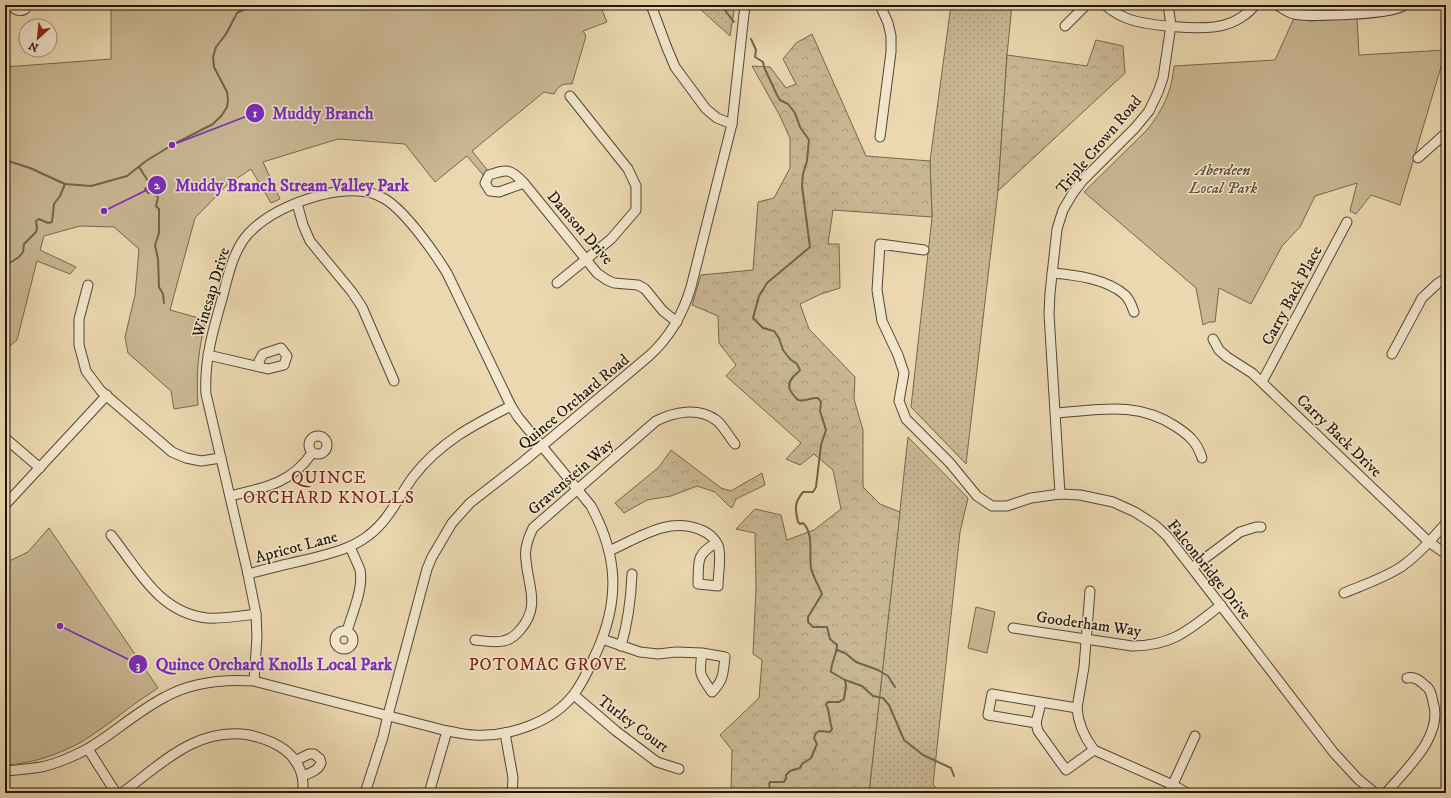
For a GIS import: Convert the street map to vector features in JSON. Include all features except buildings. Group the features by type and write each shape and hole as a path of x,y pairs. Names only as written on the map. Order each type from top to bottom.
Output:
{"street":[{"path":"11,5 16,10 21,11 26,9 28,5"},
{"path":"651,5 667,48 676,67 706,109 717,118 732,124"},
{"name":"Quince Orchard Road","path":"365,793 383,737 424,580 432,558 443,536 452,523 470,504 541,447 649,356 665,340 677,322 691,287 732,124 745,5"},
{"path":"880,5 888,22 891,36 891,52 880,137"},
{"path":"1065,26 1086,5"},
{"path":"1105,5 1126,18 1145,23 1199,28 1223,25 1243,16 1255,5"},
{"name":"Triple Crown Road","path":"1060,494 1049,314 1057,229 1063,210 1083,180 1150,111 1163,78 1171,25 1168,5"},
{"path":"1277,5 1292,14 1318,16 1389,12 1403,7 1404,5"},
{"path":"557,283 611,239 636,210 636,186 628,169 570,96"},
{"path":"1418,158 1446,132"},
{"name":"Damson Drive","path":"524,183 597,273 614,283 638,285 645,289 663,311 677,322"},
{"name":"Winesap Drive","path":"5,771 42,767 57,762 88,748 165,696 182,689 218,681 254,681 447,731 472,735 505,733 531,725 543,720 561,708 574,695 587,673 602,639 609,620 613,598 613,573 609,551 599,521 591,506 541,447 511,406 447,273 430,247 401,212 385,199 367,192 335,192 297,203 280,210 261,222 248,234 242,242 230,271 208,355 205,382 206,394 256,614 257,644 254,681"},
{"path":"297,203 303,225 310,241 352,292 362,307 394,381"},
{"name":"Carry Back Place","path":"1262,382 1347,222"},
{"name":"Falconbridge Drive","path":"924,250 880,244 877,290 882,321 898,355 904,373 899,401 906,419 950,463 976,496 992,506 1007,506 1031,498 1060,494 1080,495 1097,497 1113,502 1135,512 1155,525 1167,536 1334,753 1358,779 1375,793"},
{"path":"1052,273 1079,275 1110,286 1125,295 1130,301 1134,312"},
{"path":"1392,354 1422,298 1446,278"},
{"path":"88,285 79,319 79,345 86,371 101,391 172,452 186,458 201,460 220,458"},
{"name":"Carry Back Drive","path":"1212,339 1223,354 1252,373 1429,542 1446,554"},
{"path":"208,355 260,367"},
{"path":"5,506 107,395"},
{"name":"Apricot Lane","path":"248,574 342,551 369,536 382,522 413,478 439,448 459,434 511,406"},
{"path":"1056,413 1118,408 1134,409 1145,412 1164,419 1195,442 1199,448 1202,458"},
{"name":"Gravenstein Way","path":"475,640 501,642 508,640 515,636 526,624 530,615 532,597 525,560 526,543 533,528 656,421 666,416 681,412 693,412 708,416 717,420 735,444"},
{"path":"5,438 40,468"},
{"path":"230,496 278,483 305,464 312,453"},
{"path":"1344,593 1388,574 1400,567 1429,542 1446,523"},
{"path":"609,551 658,528 681,525 694,527 709,533 716,543 719,548 718,586 698,584 700,557 706,548 716,543"},
{"path":"1192,568 1240,532 1261,527"},
{"path":"111,535 149,586 166,603 177,609 187,614 207,618 256,614"},
{"path":"347,631 361,579 360,570 350,547"},
{"path":"621,646 632,598 632,574"},
{"path":"1090,591 1084,667 1077,708 1082,731 1094,750 1171,789 1187,793"},
{"name":"Gooderham Way","path":"1013,628 1086,640 1132,646 1148,646 1173,639 1184,633 1221,605"},
{"path":"602,639 640,652 658,654 676,652 702,653"},
{"path":"1386,793 1429,741 1435,723 1435,706 1430,690 1418,679 1412,677 1407,678"},
{"path":"1036,723 988,716 992,694 1077,708"},
{"name":"Turley Court","path":"574,695 616,731 657,762 680,769"},
{"path":"1041,703 1036,723 1038,731 1066,770 1094,750"},
{"path":"429,793 447,731"},
{"path":"505,733 513,778 512,793"},
{"path":"122,793 179,751 196,741 208,737 234,734 261,738 276,743 291,755 299,766 302,776 302,793"},
{"path":"1171,789 1195,736"},
{"path":"88,748 116,793"},
{"path":"295,761 309,754 314,754 320,759 320,766 315,771 302,776"}],"green space":[{"path":"111,5 600,5 607,22 583,31 586,36 572,84 561,86 554,94 544,92 472,151 489,172 484,176 467,156 435,182 405,144 338,139 263,162 280,199 271,203 251,169 227,185 195,218 170,310 206,320 198,362 198,405 174,409 171,391 128,353 125,337 135,295 139,249 114,227 80,226 44,236 40,250 76,267 70,274 37,261 17,340 5,350 5,67 111,59"},
{"path":"699,5 735,5 730,36 700,9"},
{"path":"951,5 1012,5 1007,55 998,191 966,464 911,407 932,217 930,161"},
{"path":"1299,5 1356,5 1356,9 1309,12 1297,11"},
{"name":"Aberdeen Local Park","path":"1294,18 1311,21 1357,18 1359,55 1446,50 1400,205 1371,195 1356,214 1350,211 1357,183 1315,196 1300,227 1282,246 1251,304 1219,288 1215,322 1209,322 1203,325 1196,288 1084,192 1153,123 1169,92 1174,66 1275,60"},
{"path":"812,34 866,156 930,161 932,217 833,210 828,244 839,244 840,288 821,294 800,304 809,329 855,377 854,399 863,430 863,487 880,504 900,512 869,793 727,793 731,789 732,750 720,735 759,698 762,660 753,654 756,587 755,533 736,529 755,509 781,515 787,540 814,530 841,509 833,470 814,454 800,465 786,459 801,443 726,376 736,365 719,343 718,316 692,305 701,275 753,270 758,202 774,198 790,168 790,138 780,116 752,66 770,67 786,88 796,84 783,59 796,43"},
{"path":"1096,40 1123,46 1125,73 998,191 1007,55 1087,66"},
{"path":"908,437 968,498 960,532 933,785 943,793 869,793"},
{"path":"671,450 721,488 731,491 762,473 765,485 736,499 732,508 715,492 697,486 671,496 647,500 624,513 615,503 659,467"},
{"path":"49,528 158,688 93,735 74,746 55,754 25,763 5,765 5,563 28,552"},
{"path":"976,607 995,612 987,653 968,648"}],"waterway":[{"path":"5,160 30,168 65,184 91,186 127,176 146,161 172,145 213,124 222,115 227,107 228,100 227,92 214,67 213,57 216,47 226,34 237,13 253,5"},
{"path":"721,5 734,22"},
{"path":"751,39 756,50 755,57 763,62 777,95 780,100 788,104 795,113 800,127 809,140 802,186 810,247 767,283 759,296 753,318 763,328 774,331 779,338 783,350 790,359 797,364 800,370 789,383 793,395 798,400 818,398 821,402 820,411 826,430 821,445 816,487 813,492 803,492 798,500 796,510 798,522 800,524 803,523 809,532 811,568 822,594 808,617 808,622 813,627 827,627 830,639 837,645 831,672 845,680 846,686 844,699 839,702 828,702 826,704 832,729 830,732 819,731 816,733 814,738 817,744 811,758 802,764 800,768 790,771 786,775 784,782 770,782 771,793"},
{"path":"139,167 150,184 145,189 148,193 153,193 158,197 156,206 159,209 159,233 155,245 158,259 159,287 163,294 164,303"},
{"path":"5,281 9,273 7,268 8,264 19,257 23,252 24,244 36,232 36,221 39,219 48,223 52,222 54,204 60,196 65,184"},
{"path":"837,650 845,653 856,662 878,670 888,676 895,687"},
{"path":"845,680 862,686 873,696 883,698 889,705 904,740 923,755 951,768 954,776"}],"place":[{"name":"Muddy Branch","path":"172,145"},
{"name":"Muddy Branch Stream Valley Park","path":"104,211"},
{"name":"Quince Orchard Knolls Local Park","path":"60,626"}],"district":[{"name":"QUINCE ORCHARD KNOLLS","path":"329,487"},
{"name":"POTOMAC GROVE","path":"548,664"}]}
